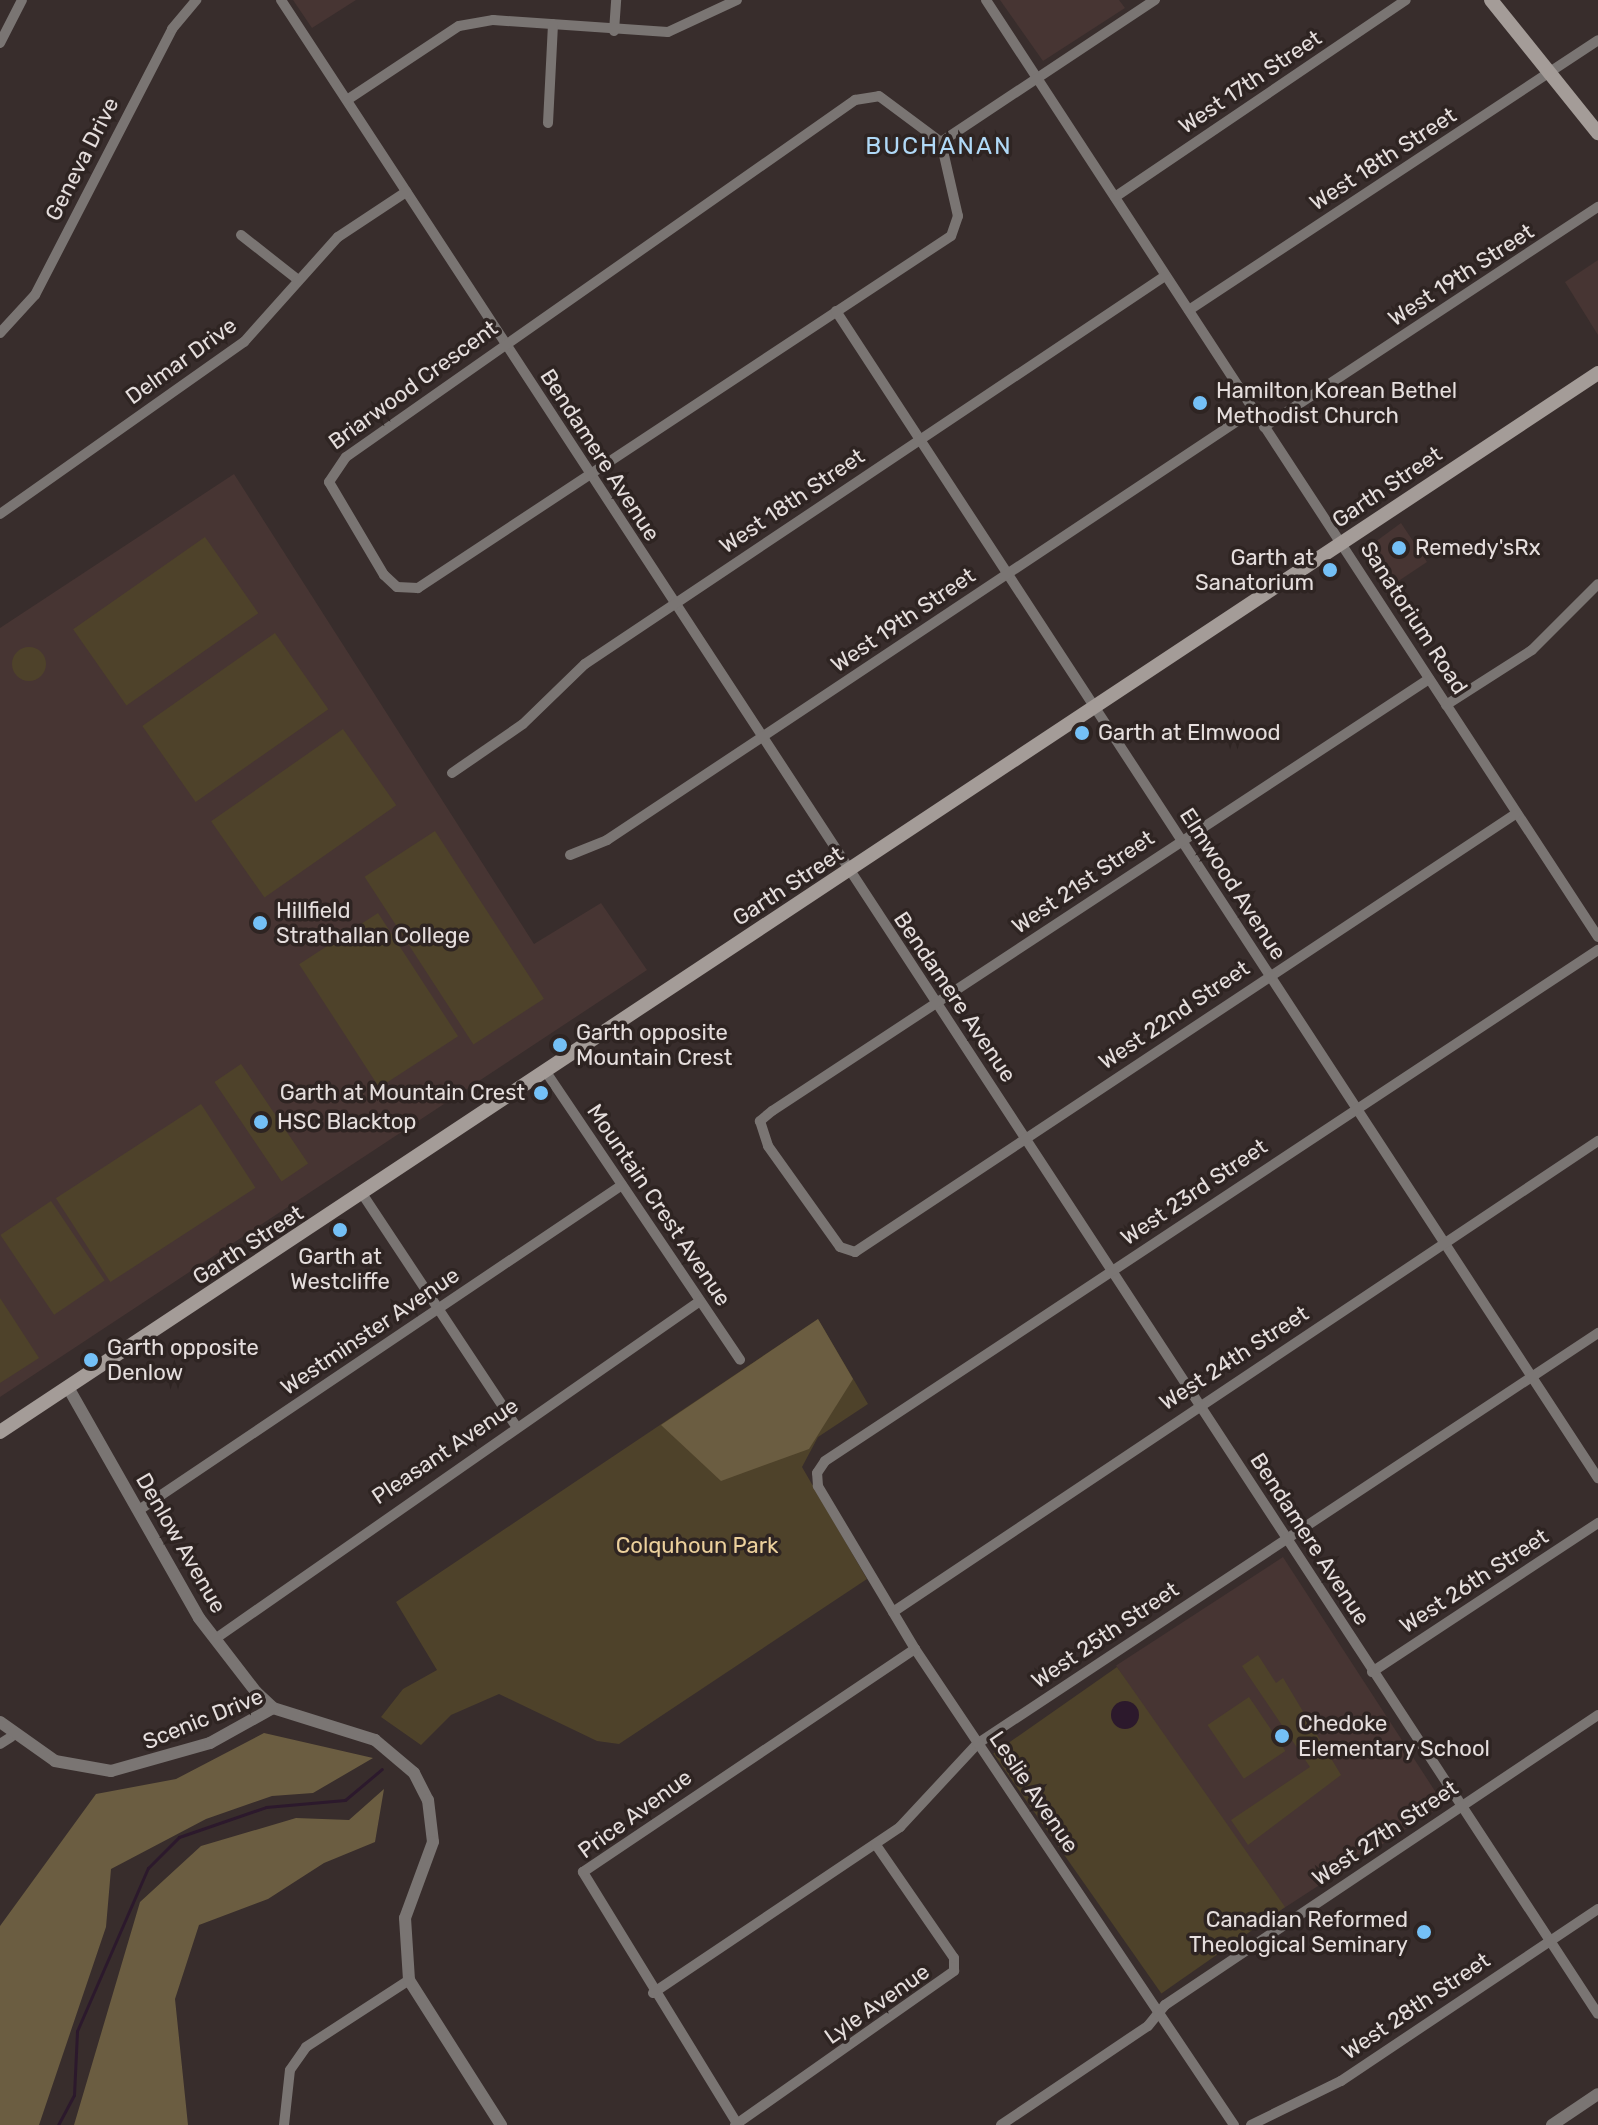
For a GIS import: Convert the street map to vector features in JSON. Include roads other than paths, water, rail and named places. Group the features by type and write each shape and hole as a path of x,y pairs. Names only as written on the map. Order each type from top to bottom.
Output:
{"main road":[{"path":"1491,0 1598,133"},
{"name":"Garth Street","path":"0,1432 363,1195 1598,373"}],"street":[{"path":"0,43 22,0"},
{"name":"Geneva Drive","path":"0,333 35,295 172,29 196,0"},
{"name":"Bendamere Avenue","path":"281,0 848,872 1598,2014"},
{"path":"614,31 616,0"},
{"path":"347,100 459,26 553,24 614,31 691,27 737,0"},
{"name":"Sanatorium Road","path":"986,0 1598,937"},
{"path":"941,142 1155,0"},
{"name":"West 17th Street","path":"1115,197 1406,0"},
{"path":"548,123 553,24"},
{"name":"West 18th Street","path":"1189,310 1598,40"},
{"name":"Briarwood Crescent","path":"879,96 941,142 957,227 836,311 418,588 397,587 384,575 334,495 334,467 855,100 879,96"},
{"name":"Delmar Drive","path":"0,514 244,342 297,279 351,225 406,192"},
{"name":"West 19th Street","path":"1264,427 1598,207"},
{"path":"241,235 297,279"},
{"name":"West 18th Street","path":"452,773 523,724 585,664 1165,276"},
{"name":"Elmwood Avenue","path":"836,311 1598,1478"},
{"name":"West 19th Street","path":"570,855 607,840 1254,410"},
{"path":"1446,705 1540,644 1598,584"},
{"name":"West 21st Street","path":"855,1252 840,1247 768,1146 760,1121 1429,679"},
{"name":"West 22nd Street","path":"855,1252 1517,813"},
{"name":"West 23rd Street","path":"817,1473 1111,1272 1598,950"},
{"name":"Mountain Crest Avenue","path":"546,1072 740,1360"},
{"name":"West 24th Street","path":"893,1612 1198,1405 1598,1141"},
{"name":"Westminster Avenue","path":"139,1510 622,1185"},
{"path":"363,1195 516,1426"},
{"name":"Pleasant Avenue","path":"215,1639 516,1426 700,1301"},
{"name":"West 25th Street","path":"653,1993 876,1845 977,1744 1598,1333"},
{"name":"Denlow Avenue","path":"69,1389 215,1639 273,1708"},
{"name":"Leslie Avenue","path":"817,1473 818,1486 915,1649 1234,2125"},
{"name":"West 26th Street","path":"1372,1672 1598,1523"},
{"name":"Price Avenue","path":"736,2125 653,1993 583,1872 915,1649"},
{"name":"Scenic Drive","path":"0,1722 6,1740 55,1761 111,1771 210,1743 273,1708 375,1740 421,1783 433,1842 405,1918 409,1980 501,2125"},
{"name":"West 27th Street","path":"1001,2125 1159,2012 1598,1715"},
{"name":"Lyle Avenue","path":"736,2125 954,1971 954,1958 876,1845"},
{"name":"West 28th Street","path":"1251,2125 1341,2081 1598,1909"},
{"path":"284,2125 290,2070 306,2047 409,1980"},
{"path":"1552,2125 1598,2094"}],"waterway":[{"path":"58,2125 74,2095 77,2031 148,1868 179,1837 266,1807 345,1800 382,1769"}],"place":[{"name":"Hamilton Korean Bethel Methodist Church","path":"1200,403"},
{"name":"Remedy'sRx","path":"1399,548"},
{"name":"Garth at Sanatorium","path":"1330,570"},
{"name":"Garth at Elmwood","path":"1082,733"},
{"name":"Hillfield Strathallan College","path":"260,923"},
{"name":"Garth opposite Mountain Crest","path":"560,1045"},
{"name":"Garth at Mountain Crest","path":"541,1093"},
{"name":"HSC Blacktop","path":"261,1122"},
{"name":"Garth at Westcliffe","path":"340,1230"},
{"name":"Garth opposite Denlow","path":"91,1360"},
{"name":"Chedoke Elementary School","path":"1282,1736"},
{"name":"Canadian Reformed Theological Seminary","path":"1424,1932"}],"district":[{"name":"BUCHANAN","path":"939,147"}],"park label":[{"name":"Colquhoun Park","path":"697,1546"}]}
